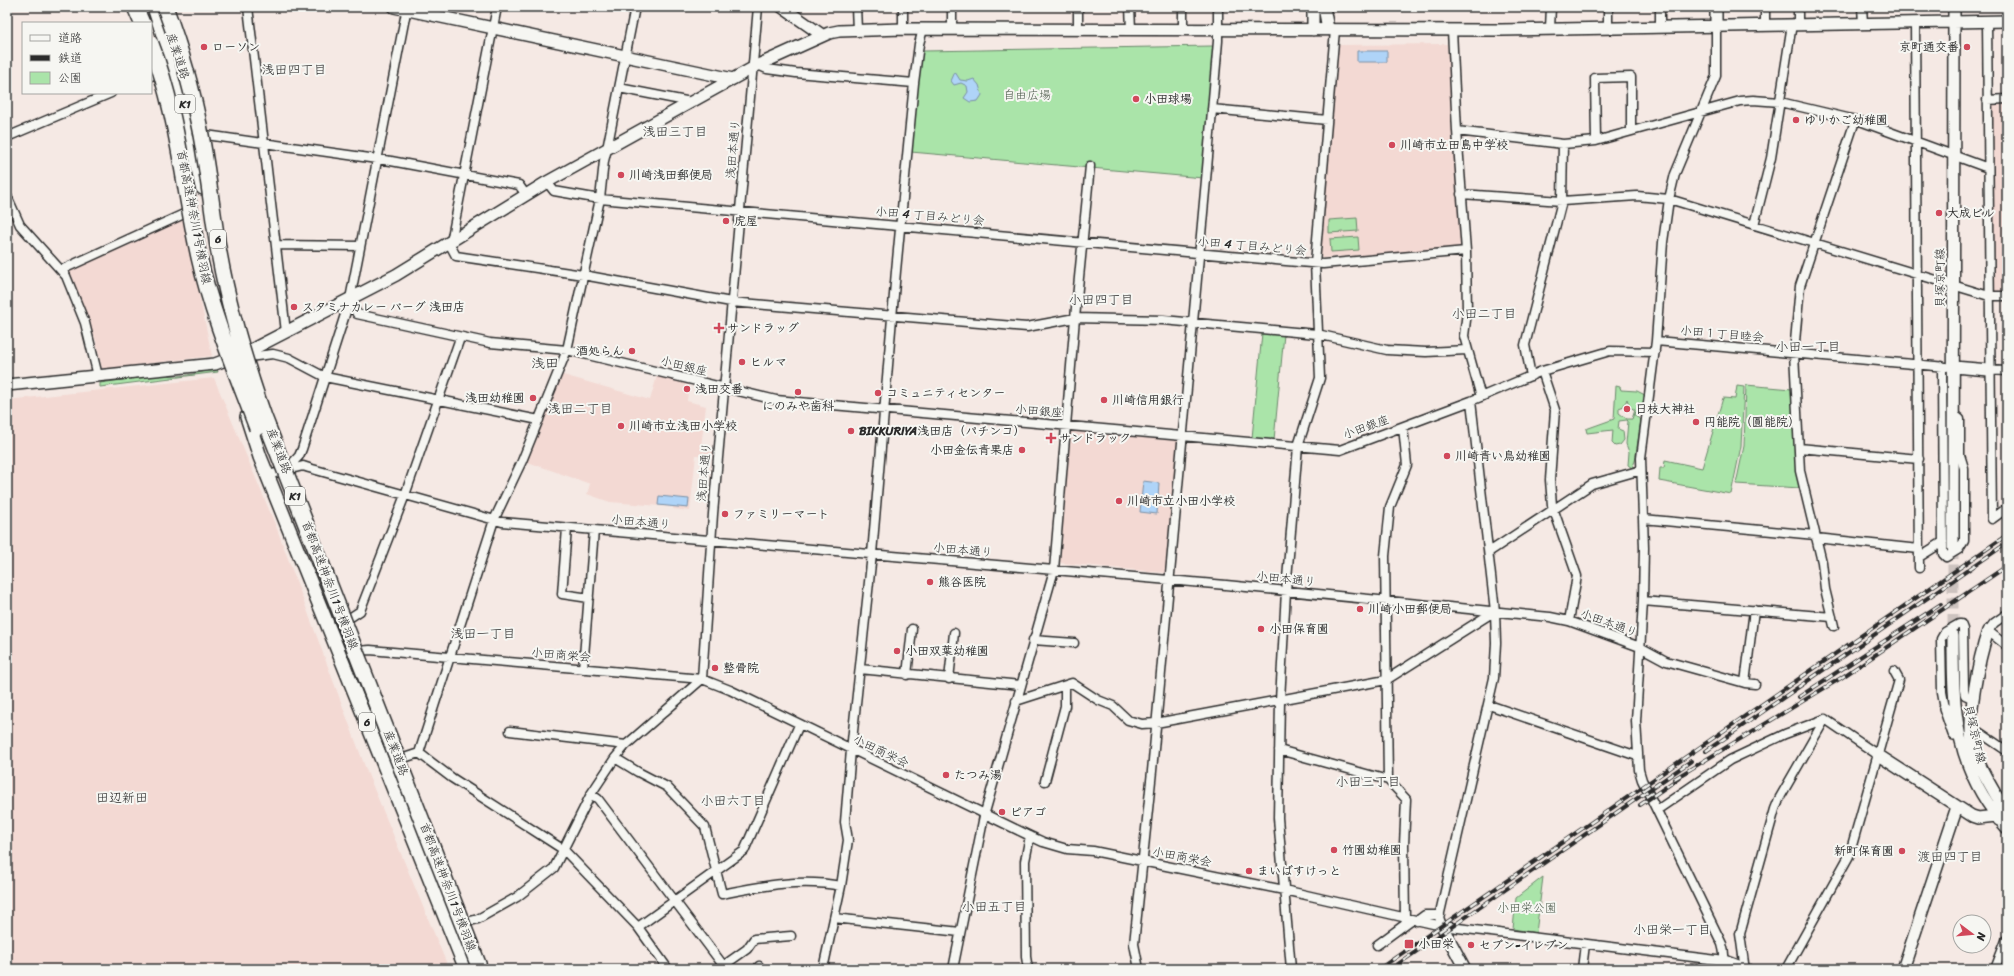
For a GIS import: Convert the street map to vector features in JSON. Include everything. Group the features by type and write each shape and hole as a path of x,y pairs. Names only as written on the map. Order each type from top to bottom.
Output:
{"highway":[{"path":"135,7 142,22"},
{"name":"K1","path":"155,7 179,81 222,273 238,320"},
{"name":"首都高速神奈川1号横羽線","path":"165,7 176,36 193,96 219,253 242,352 269,429 481,969"},
{"path":"153,50 174,106 180,129 219,329"},
{"name":"首都高速神奈川1号横羽線","path":"153,50 178,141 199,256 211,300 230,358 470,969"}],"main road":[{"name":"産業道路","path":"159,7 174,40 186,78 199,134 221,252 238,320 266,416 357,651 394,762 466,922 481,969"},
{"name":"産業道路","path":"153,50 155,75 168,112 186,213 196,258 228,360 268,475 466,969"}],"street":[{"path":"248,7 286,332"},
{"path":"394,7 406,8 733,79"},
{"path":"497,7 450,243 456,256 583,275 732,302 1027,327 1075,318 1192,322 1317,334 1387,350 1426,352 1467,350"},
{"path":"419,753 494,520 539,420 566,350 600,199 604,161 608,149 635,7"},
{"name":"浅田本通り","path":"702,679 711,540 739,212 755,67 758,7"},
{"path":"782,7 822,35"},
{"path":"856,7 857,30"},
{"path":"903,7 903,29"},
{"path":"952,7 952,29"},
{"path":"1078,7 1078,29"},
{"path":"1130,7 1131,29"},
{"path":"1183,7 1183,29"},
{"path":"1139,969 1134,944 1170,580 1219,30 1218,7"},
{"path":"1313,7 1313,30"},
{"path":"1291,969 1278,818 1280,700 1286,591 1298,446 1320,378 1314,263 1327,120 1332,29 1324,7"},
{"path":"1550,28 1551,7"},
{"path":"1608,7 1608,27"},
{"path":"1660,7 1660,26"},
{"path":"1716,7 1716,76 1675,174 1669,199 1660,275 1655,352 1641,452 1644,519 1643,601 1636,721 1638,770 1722,944 1725,953 1723,965 1744,968 1740,934 1775,808 1778,799 1825,719"},
{"path":"1765,7 1765,24"},
{"path":"1754,225 1771,158 1798,7"},
{"path":"1862,7 1863,23"},
{"name":"貝塚京町線","path":"1953,548 1955,415 1953,286 1954,7"},
{"path":"286,469 299,456 302,449 350,298 406,8"},
{"path":"1987,21 1989,370 1992,519 2007,508"},
{"path":"248,355 286,332 396,275 547,182 691,102 755,67 822,35 838,31 903,29 1452,30 1795,23 2007,21"},
{"path":"1915,22 1918,459 1916,519 1919,568"},
{"path":"823,969 841,886 848,840 845,822 851,750 872,554 914,83 919,44 923,29"},
{"path":"1452,30 1457,131 1466,251 1467,312 1464,336 1481,397"},
{"path":"755,67 796,73 914,83"},
{"path":"1596,141 1595,78 1631,77 1631,131"},
{"path":"619,88 691,102"},
{"path":"7,137 109,94"},
{"path":"1987,100 2007,99"},
{"path":"1457,131 1563,144 1596,141 1747,100 1780,102 1855,121 1988,168"},
{"path":"1212,109 1327,120"},
{"path":"1834,626 1800,471 1794,353 1800,286 1855,121"},
{"path":"199,134 264,145 377,160 519,185 526,195"},
{"path":"1531,376 1525,345 1562,201 1563,144"},
{"path":"953,969 984,816 1020,685 1054,570 1075,318 1090,166"},
{"name":"小田 4 丁目みどり会","path":"547,182 554,191 600,199 1082,242 1199,254 1314,263 1466,251"},
{"path":"1461,194 1562,201 1638,196 1669,199 1953,286 1989,296 2007,296"},
{"path":"7,196 20,225 66,276 85,323 98,376"},
{"path":"61,270 186,213"},
{"path":"276,245 360,246"},
{"name":"小田銀座","path":"350,298 357,314 490,344 566,350 724,389 776,400 1340,450 1471,401 1542,371 1610,351 1655,352"},
{"path":"345,621 360,611 439,400 460,338"},
{"name":"小田１丁目睦会","path":"1656,340 1954,367"},
{"path":"7,385 215,364 248,355 273,354 289,358 325,377 539,420"},
{"path":"1942,366 1942,554 1946,557 1959,550 1964,541 1964,468 1960,455 1960,419 1955,415"},
{"path":"1954,367 2007,372"},
{"path":"1542,371 1555,410 1550,480 1553,510 1577,576 1569,621"},
{"path":"1465,969 1441,920 1489,706 1494,678 1496,643 1489,552 1471,401"},
{"path":"1388,780 1385,556 1389,514 1407,466 1403,427"},
{"path":"1799,448 1918,459"},
{"name":"小田本通り","path":"268,475 286,469 303,466 494,520 567,528 1170,580 1385,602 1550,616 1569,621 1640,647 1666,661 1745,683 1755,684"},
{"path":"1489,552 1592,484 1641,470"},
{"path":"1644,519 1815,536 1919,553 1943,542"},
{"path":"567,528 562,594 589,598"},
{"path":"583,670 594,530"},
{"path":"1643,601 1832,617"},
{"path":"1745,683 1754,610"},
{"path":"1016,701 1072,683 1098,700 1113,706 1128,720 1142,724 1156,723 1280,700 1386,680 1494,611"},
{"path":"1825,719 1972,816 2001,821 2005,813 2004,809 1987,781 1971,737 1974,699 1983,647 1988,631 1994,623 2007,614"},
{"path":"1965,756 1953,731 1945,708 1942,692 1941,639 1945,632 1959,624 1961,624 1963,629 1965,695 1974,699"},
{"path":"907,675 912,629"},
{"path":"1988,631 2007,646"},
{"path":"949,679 954,633"},
{"name":"貝塚京町線","path":"1953,636 1953,694 1965,756 1979,792 2001,821"},
{"path":"1034,640 1074,644"},
{"name":"小田商栄会","path":"357,651 370,650 583,670 702,679 730,690 984,816 1043,842 1067,848 1091,850 1284,890 1411,920 1441,920 1723,965"},
{"path":"860,670 1020,685"},
{"path":"1786,969 1849,856 1899,680 1894,671"},
{"path":"449,926 478,919 517,897 554,868 592,794 615,758 626,745 702,679"},
{"path":"1045,781 1065,706 1065,686"},
{"path":"1489,706 1637,756"},
{"path":"1657,810 1730,760 1785,734 1825,719"},
{"path":"638,927 744,851 800,725"},
{"path":"1972,729 1976,730 2007,751"},
{"path":"510,731 626,745"},
{"path":"1279,750 1388,780 1406,799 1404,845 1411,920 1377,945"},
{"path":"394,762 419,753"},
{"path":"419,753 452,778 564,850 638,927 668,969"},
{"path":"615,758 667,787 705,827 722,894 785,882 826,883 841,886"},
{"path":"592,794 598,799 725,967 747,949 754,939 791,936"},
{"path":"1903,969 1957,807"},
{"path":"1028,969 1026,957 1025,861 1030,836"},
{"path":"834,918 960,932"},
{"path":"1995,969 2007,938"},
{"path":"1582,969 1585,944"}],"shaded area":[{"name":"川崎市立田島中学校","path":"1447,44 1463,245 1459,248 1321,258 1318,254 1338,45"},
{"path":"1995,103 2007,103 2007,293 1996,293 1994,291 1992,106"},
{"path":"183,216 212,356 102,369 96,341 68,269"},
{"name":"川崎市立浅田小学校","path":"560,374 650,400 657,376 689,384 687,401 706,406 701,447 714,449 713,456 696,455 690,511 673,509 673,507 610,502 587,494 590,484 525,461"},
{"path":"214,378 277,529 367,772 449,969 7,969 7,400"},
{"name":"川崎市立小田小学校","path":"1070,431 1178,441 1166,573 1061,563"}],"green space":[{"name":"自由広場","path":"1212,46 1215,49 1203,178 911,152 921,53 924,51"},
{"path":"1357,218 1358,231 1329,233 1329,220"},
{"path":"1358,237 1359,250 1331,252 1330,239"},
{"path":"1262,333 1284,334 1274,440 1252,438"},
{"path":"217,369 218,372 100,387 100,383 165,374 171,376 184,376"},
{"path":"1746,385 1792,389 1797,472 1800,488 1736,484 1744,446"},
{"path":"1616,386 1620,387 1621,390 1637,391 1645,395 1646,401 1643,412 1637,411 1635,413 1635,416 1641,420 1635,461 1632,468 1628,465 1629,452 1626,444 1627,420 1619,421 1618,429 1623,431 1624,440 1620,445 1615,446 1612,443 1613,430 1587,433 1586,429 1614,419","holes":["1627,399 1630,407 1635,410 1632,419 1627,419 1619,413 1619,408 1624,406"]},
{"path":"1737,386 1744,387 1741,446 1731,494 1659,481 1660,468 1664,468 1665,460 1702,468 1723,398 1735,399"},
{"name":"小田栄公園","path":"1543,877 1536,933 1513,929 1516,898"}],"water":[{"path":"1357,51 1387,51 1387,62 1357,62"},
{"path":"955,72 960,80 968,81 974,79 979,85 982,95 978,101 970,102 964,98 968,92 967,86 961,83 954,85 951,81"},
{"path":"1143,481 1159,483 1157,514 1140,512"},
{"path":"659,496 689,499 688,508 658,505"}],"tunnel":[{"path":"1953,548 1953,636"}],"railway":[{"path":"1379,969 2007,535"},
{"path":"1706,751 2007,543"},
{"path":"1674,779 1841,678 2007,566"},
{"path":"1799,697 1941,604"},
{"path":"1391,969 1691,761"},
{"path":"1640,805 1679,778"}],"place":[{"name":"ローソン","path":"204,47"},
{"name":"京町通交番","path":"1967,47"},
{"name":"小田球場","path":"1136,99"},
{"name":"ゆりかご幼稚園","path":"1796,120"},
{"name":"川崎市立田島中学校","path":"1392,145"},
{"name":"川崎浅田郵便局","path":"621,175"},
{"name":"大成ビル","path":"1939,213"},
{"name":"虎屋","path":"726,221"},
{"name":"スタミナカレー バーグ 浅田店","path":"294,307"},
{"name":"サンドラッグ","path":"719,328"},
{"name":"酒処らん","path":"632,351"},
{"name":"ヒルマ","path":"742,362"},
{"name":"浅田交番","path":"687,389"},
{"name":"にのみや歯科","path":"798,392"},
{"name":"コミュニティセンター","path":"878,393"},
{"name":"浅田幼稚園","path":"533,398"},
{"name":"川崎信用銀行","path":"1104,400"},
{"name":"日枝大神社","path":"1627,409"},
{"name":"円能院（圓能院）","path":"1696,422"},
{"name":"川崎市立浅田小学校","path":"621,426"},
{"name":"BIKKURIYA浅田店（パチンコ）","path":"851,431"},
{"name":"サンドラック","path":"1051,438"},
{"name":"小田金伝青果店","path":"1022,450"},
{"name":"川崎青い鳥幼稚園","path":"1447,456"},
{"name":"川崎市立小田小学校","path":"1119,501"},
{"name":"ファミリーマート","path":"725,514"},
{"name":"熊谷医院","path":"930,582"},
{"name":"川崎小田郵便局","path":"1360,609"},
{"name":"小田保育園","path":"1261,629"},
{"name":"小田双葉幼稚園","path":"897,651"},
{"name":"整骨院","path":"715,668"},
{"name":"たつみ湯","path":"946,775"},
{"name":"ピアゴ","path":"1002,812"},
{"name":"竹園幼稚園","path":"1334,850"},
{"name":"新町保育園","path":"1902,851"},
{"name":"まいばすけっと","path":"1249,871"},
{"name":"小田栄","path":"1409,944"},
{"name":"セブン-イレブン","path":"1471,945"}],"district":[{"name":"浅田四丁目","path":"294,69"},
{"name":"浅田三丁目","path":"675,131"},
{"name":"小田四丁目","path":"1101,299"},
{"name":"小田二丁目","path":"1484,313"},
{"name":"小田一丁目","path":"1808,346"},
{"name":"浅田","path":"545,363"},
{"name":"浅田二丁目","path":"580,408"},
{"name":"浅田一丁目","path":"483,633"},
{"name":"小田三丁目","path":"1368,781"},
{"name":"田辺新田","path":"122,797"},
{"name":"小田六丁目","path":"733,800"},
{"name":"渡田四丁目","path":"1950,856"},
{"name":"小田五丁目","path":"994,906"},
{"name":"小田栄一丁目","path":"1672,929"}]}
